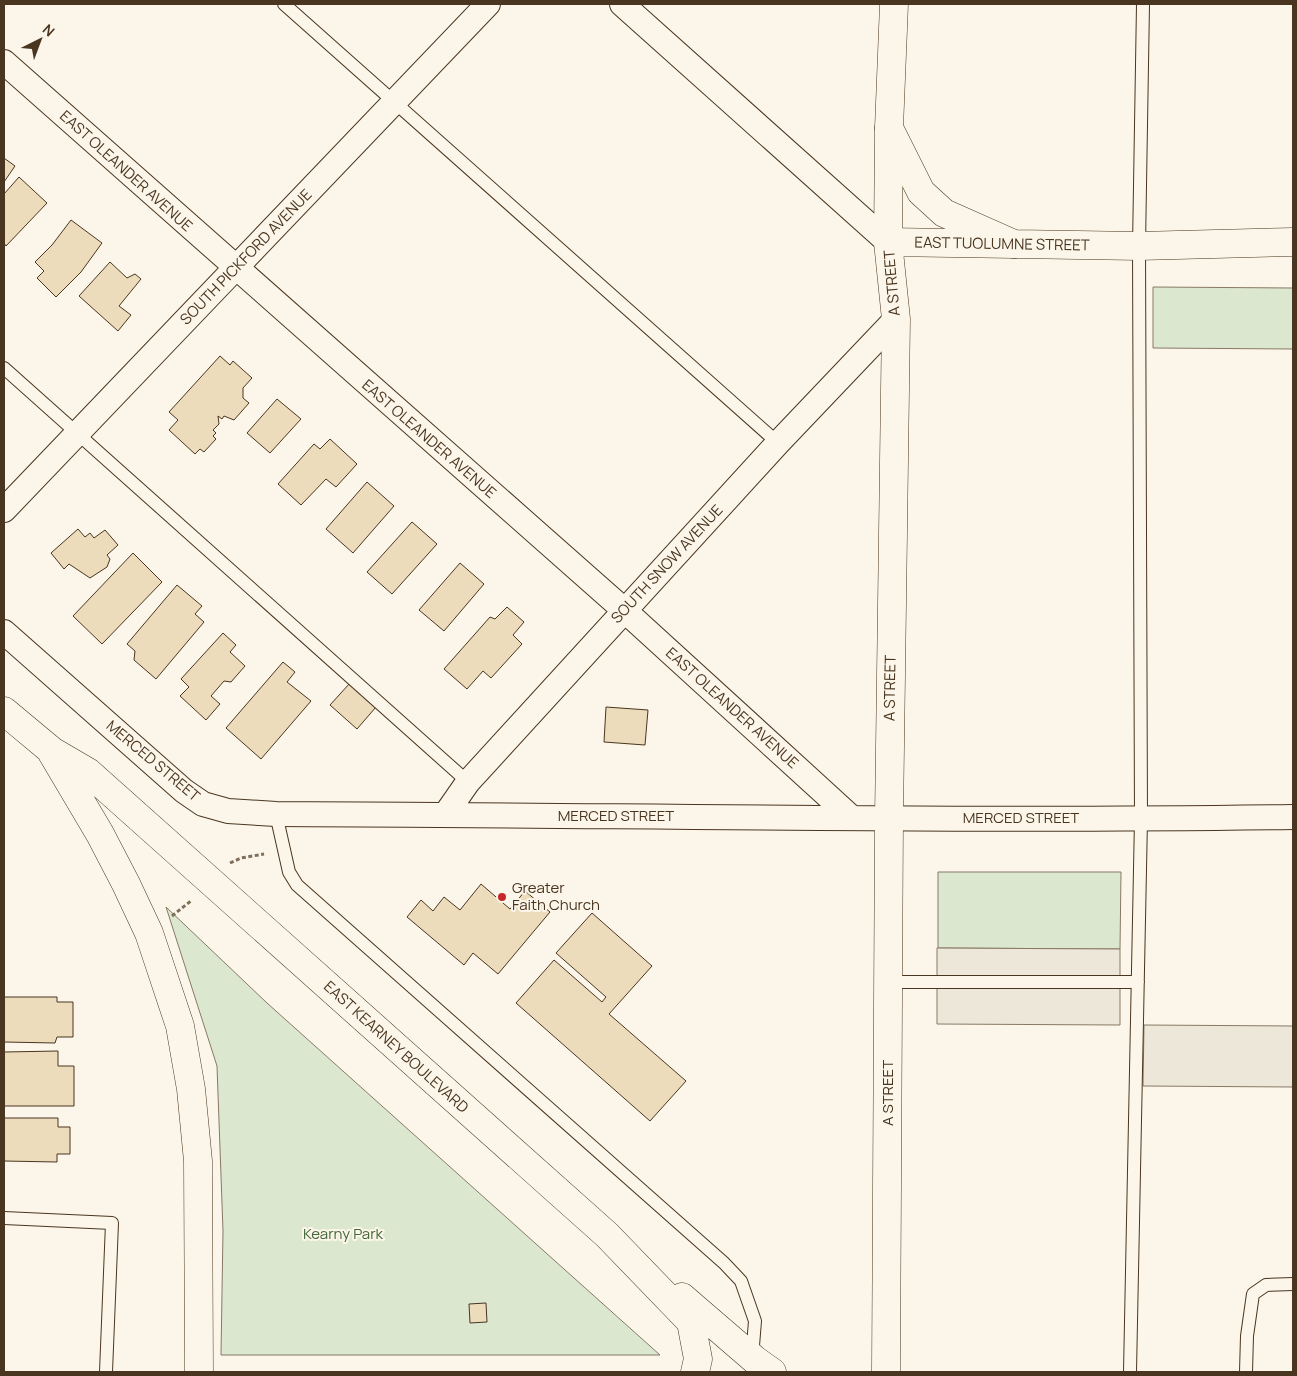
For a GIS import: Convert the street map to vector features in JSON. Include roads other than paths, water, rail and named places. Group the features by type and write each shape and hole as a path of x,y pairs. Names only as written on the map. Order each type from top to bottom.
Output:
{"main road":[{"name":"A STREET","path":"886,1372 889,818 896,319 888,242 894,4"},
{"path":"890,128 921,192 944,212 1014,244"},
{"name":"EAST TUOLUMNE STREET","path":"888,242 1139,246 1293,242"},
{"name":"EAST KEARNEY BOULEVARD","path":"4,711 52,751 88,772 607,1235 691,1322 698,1359 695,1372"},
{"name":"EAST KEARNEY BOULEVARD","path":"52,751 100,834 134,900 149,933 180,1026 191,1089 198,1161 200,1372"},
{"path":"607,1235 762,1365"}],"street":[{"name":"SOUTH PICKFORD AVENUE","path":"4,510 488,4"},
{"path":"622,4 888,242"},
{"name":"EAST OLEANDER AVENUE","path":"4,62 624,610 852,818"},
{"name":"SOUTH SNOW AVENUE","path":"445,815 468,782 624,610 778,443 896,319"},
{"name":"MERCED STREET","path":"4,632 184,791 203,804 228,811 276,814 852,818 1141,819 1293,816"}],"lane":[{"path":"284,4 778,443"},
{"path":"1130,1372 1141,819 1139,246 1143,4"},
{"path":"4,368 468,782"},
{"path":"276,814 289,872 297,885 724,1263 741,1281 755,1321 762,1365"},
{"path":"888,982 1138,982"},
{"path":"4,1218 112,1223 106,1372"},
{"path":"1246,1372 1247,1336 1253,1294 1266,1285 1293,1284"}],"place":[{"name":"Greater Faith Church","path":"502,897"}],"park label":[{"name":"Kearny Park","path":"343,1234"}]}
